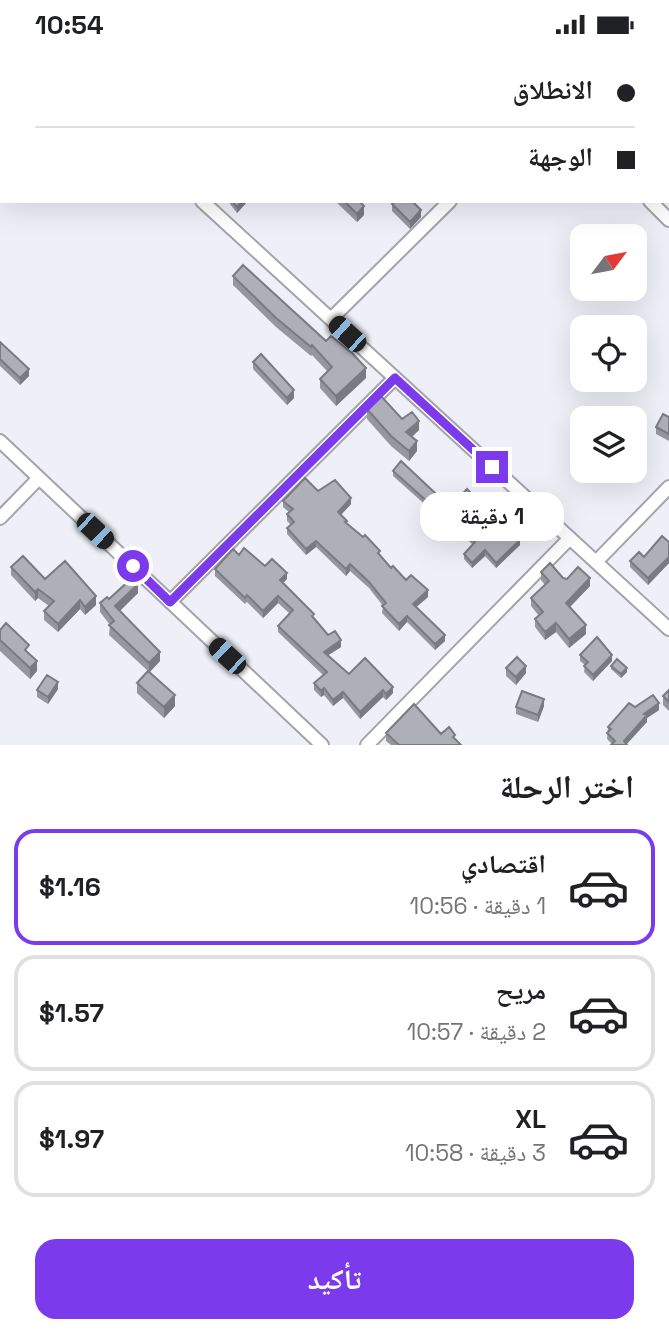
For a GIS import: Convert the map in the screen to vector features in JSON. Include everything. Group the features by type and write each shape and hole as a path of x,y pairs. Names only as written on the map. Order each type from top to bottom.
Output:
{"street":[{"path":"204,203 669,629"},
{"path":"331,319 448,203"},
{"path":"652,203 669,220"},
{"path":"170,602 395,378"},
{"path":"0,441 322,745"},
{"path":"0,518 39,478"},
{"path":"596,562 664,502 669,487"},
{"path":"367,745 570,538"}],"building":[{"path":"346,203 361,203 364,206 357,214"},
{"path":"414,203 421,210 410,222 392,204"},
{"path":"243,265 326,341 331,336 366,368 336,396 320,379 332,367 312,345 311,347 276,318 233,276"},
{"path":"0,342 29,369 20,378 0,359"},
{"path":"261,354 294,390 287,398 253,362"},
{"path":"380,395 402,419 412,412 419,421 406,432 417,441 409,451 391,436 367,409"},
{"path":"663,414 669,417 669,434 656,427"},
{"path":"401,461 450,507 467,489 491,514 500,505 510,514 504,521 520,540 496,563 485,550 472,563 464,554 475,542 393,471"},
{"path":"305,478 318,491 335,480 351,498 338,512 347,521 345,522 363,537 365,535 391,568 393,566 406,580 411,575 428,590 413,604 445,635 435,644 407,616 399,624 382,606 386,603 369,582 350,564 346,569 316,541 306,549 287,528 294,522 287,514 293,509 283,501"},
{"path":"662,536 669,542 669,557 648,578 630,561 639,552 644,557"},
{"path":"244,548 265,566 272,559 287,573 280,580 314,614 312,616 328,635 335,631 341,640 324,652 349,674 365,658 393,687 386,694 383,690 360,712 343,692 333,700 324,688 321,691 314,683 327,672 278,626 293,610 278,596 263,611 215,569 233,549 239,555"},
{"path":"23,556 45,579 65,561 96,596 85,607 80,600 58,624 44,611 54,601 38,589 35,592 11,567"},
{"path":"550,563 563,578 567,579 578,567 590,578 566,603 586,625 569,639 556,623 545,632 535,619 543,612 531,598 549,581 541,572"},
{"path":"132,578 138,584 115,606 160,652 149,663 109,625 114,621 100,603 107,597 109,599"},
{"path":"6,623 29,645 25,650 37,661 30,668 0,640 0,630"},
{"path":"597,637 612,655 593,675 584,666 588,662 580,655"},
{"path":"517,657 526,666 516,677 506,668"},
{"path":"617,659 627,668 621,674 611,666"},
{"path":"148,671 175,695 164,707 137,683"},
{"path":"47,675 58,682 48,697 37,690"},
{"path":"669,690 669,702 663,696"},
{"path":"522,691 544,699 538,715 516,707"},
{"path":"653,695 659,703 644,714 647,715 624,741 627,745 611,745 615,741 607,733 611,729 608,727 629,703 635,707"},
{"path":"414,704 441,734 449,727 455,735 453,737 461,745 399,745 386,733"}],"route":[{"path":"133,566 170,602 395,378 492,467"}]}
